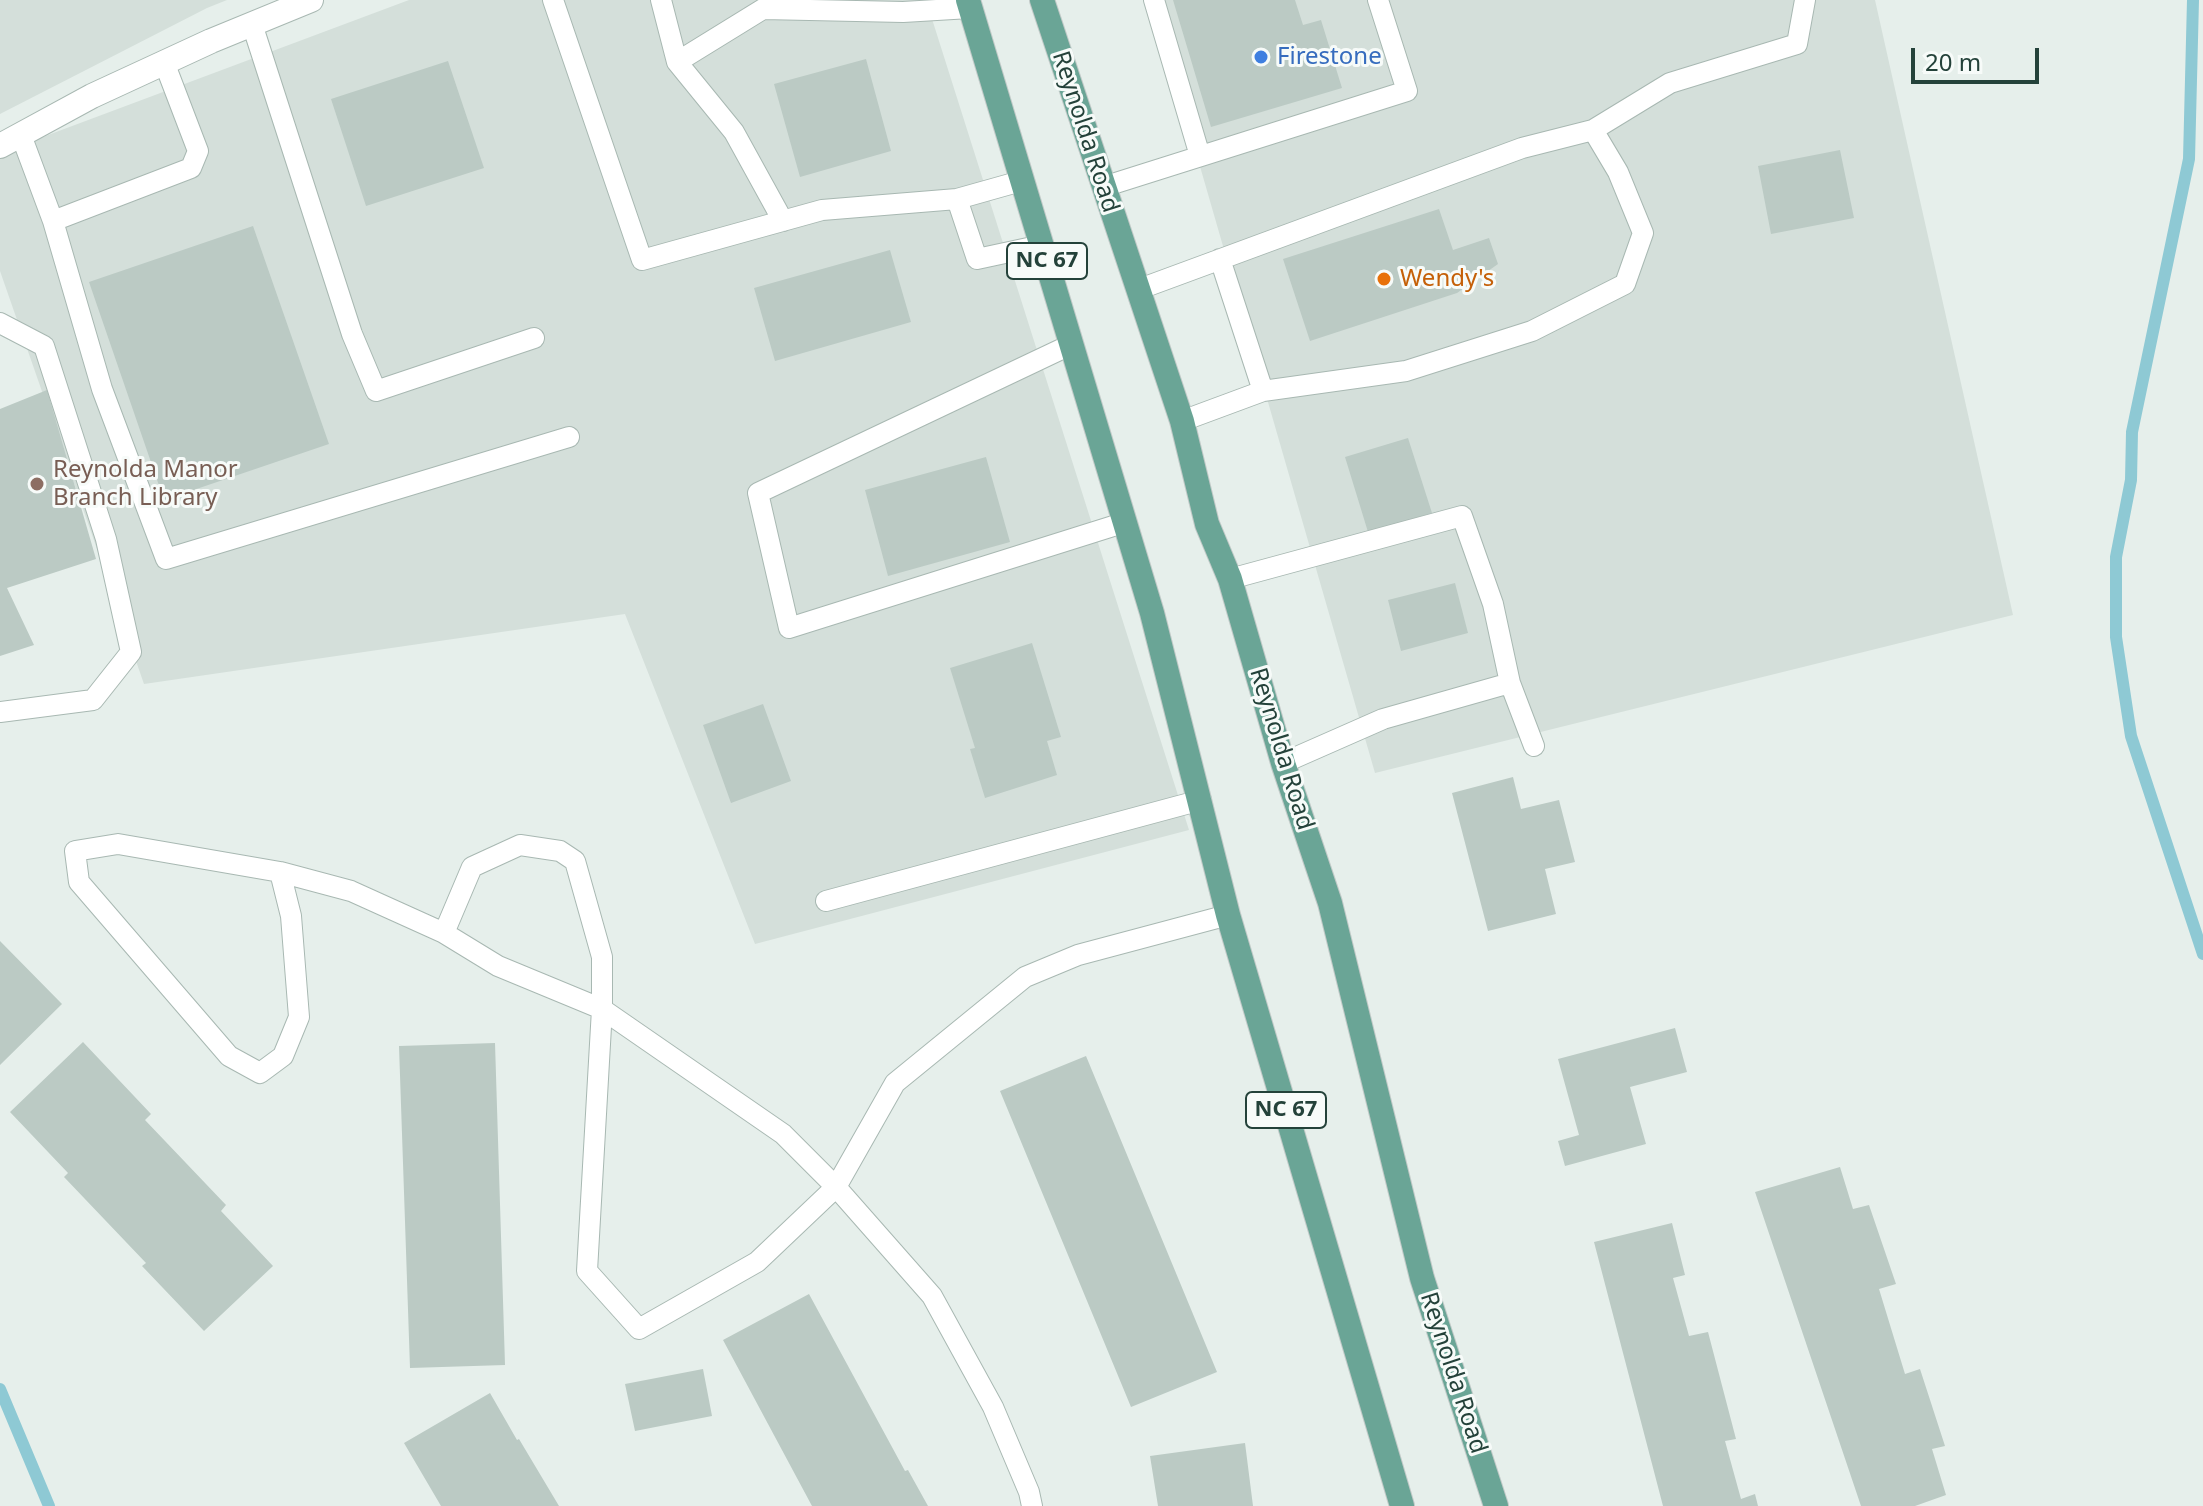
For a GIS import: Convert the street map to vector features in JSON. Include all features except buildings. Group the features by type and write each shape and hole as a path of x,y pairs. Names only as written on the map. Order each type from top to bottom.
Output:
{"main road":[{"name":"Reynolda Road","path":"1042,0 1182,421 1207,524 1230,579 1283,763 1330,903 1422,1278 1496,1506"},
{"name":"NC 67","path":"969,4 1126,522 1201,800 1228,915 1402,1506"}],"street":[{"path":"10,140 164,62 311,0"}],"lane":[{"path":"553,0 642,260 822,210 957,199 1021,181"},
{"path":"661,0 677,62 734,132 783,221"},
{"path":"1154,0 1200,156"},
{"path":"1103,187 1407,91 1378,0"},
{"path":"1137,290 1522,148 1593,130 1670,83 1797,44 1805,0"},
{"path":"677,62 763,9 903,12 969,4"},
{"path":"252,24 352,334 376,391 534,338"},
{"path":"53,221 191,168 198,151 164,62"},
{"path":"1182,421 1263,391 1406,371 1532,331 1625,284 1643,233 1618,172 1593,130"},
{"path":"10,140 53,221 102,389 166,559 569,437"},
{"path":"957,199 977,259 1042,245"},
{"path":"1220,259 1263,391"},
{"path":"0,323 44,346 106,539 131,652 93,700 0,712"},
{"path":"1070,345 758,493 789,628 1126,522"},
{"path":"1230,579 1462,516 1493,604 1510,683 1534,746"},
{"path":"1283,763 1383,719 1510,683"},
{"path":"826,901 1201,800"},
{"path":"280,872 291,916 299,1017 283,1056 260,1073 229,1056 79,882 75,851 118,844 280,872 351,891 444,933 498,966 602,1009 783,1134 836,1187 932,1296 993,1407 1032,1506"},
{"path":"444,933 472,867 520,845 560,851 575,861 602,957 602,1009 587,1271 639,1329 757,1262 836,1187 895,1083 1025,977 1078,955 1228,915"}],"shaded area":[{"path":"0,0 227,0 0,114"},
{"path":"409,0 926,0 1189,830 755,944 625,614 144,684 0,271 0,153"},
{"path":"1152,0 1875,0 2013,615 1375,773"}],"waterway":[{"path":"2193,0 2189,159 2132,432 2131,480 2116,557 2116,637 2131,736 2203,954"},
{"path":"0,1389 49,1506"}],"place":[{"name":"Firestone","path":"1261,57"},
{"name":"Wendy's","path":"1384,279"},
{"name":"Reynolda Manor Branch Library","path":"37,484"}]}
